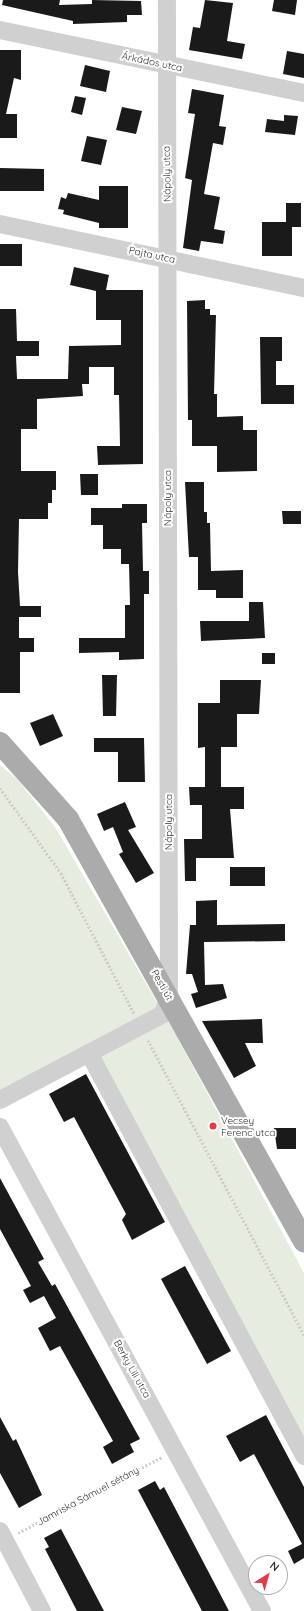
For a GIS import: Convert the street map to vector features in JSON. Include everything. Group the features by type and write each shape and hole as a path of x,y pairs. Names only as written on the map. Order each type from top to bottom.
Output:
{"main road":[{"name":"Pesti út","path":"0,743 68,819 169,996 304,1241"}],"street":[{"name":"Nápoly utca","path":"166,0 168,258 169,996"},
{"name":"Árkádos utca","path":"0,30 304,93"},
{"name":"Pajta utca","path":"0,224 168,258 304,288"},
{"path":"0,1100 141,1027 163,1014 169,996"},
{"path":"89,1053 304,1456"},
{"name":"Berky Lili utca","path":"0,1127 262,1611"},
{"path":"2,1536 42,1611"}],"path":[{"path":"0,788 61,873 304,1335"},
{"name":"Jamriska Sámuel sétány","path":"2,1536 176,1450"}],"shaded area":[{"path":"0,765 18,780 55,827 176,1035 304,1273 304,1456 89,1054 0,1100"}],"building":[{"path":"3,0 60,0 59,5 92,4 92,0 141,1 142,15 127,15 127,22 73,24 73,21 2,5"},
{"path":"205,0 233,3 227,41 245,44 242,59 189,50 193,27 200,28"},
{"path":"274,0 297,0 295,15 272,11"},
{"path":"0,50 21,50 21,80 14,78 6,114 17,114 17,138 0,138"},
{"path":"287,51 304,54 304,78 283,74"},
{"path":"85,65 110,71 106,92 80,86"},
{"path":"192,89 224,95 219,126 226,127 223,145 213,143 204,194 220,197 214,229 225,231 223,244 201,241 199,251 183,248 192,180 185,178 195,114 188,113"},
{"path":"75,96 86,98 82,115 71,112"},
{"path":"122,107 142,111 136,134 116,130"},
{"path":"284,115 298,116 295,135 265,132 267,119 284,121"},
{"path":"87,136 107,140 101,165 81,161"},
{"path":"0,168 44,169 44,191 0,191"},
{"path":"99,186 128,186 128,228 99,228 99,223 63,214 64,210 58,209 61,197 66,199 68,193 99,200"},
{"path":"286,203 301,203 301,227 292,227 292,256 262,256 262,222 286,222"},
{"path":"0,244 22,244 22,266 0,266"},
{"path":"74,267 109,275 106,290 143,290 143,464 98,465 97,446 120,446 119,395 114,395 114,367 89,367 89,384 82,384 83,396 37,399 37,429 21,429 21,471 56,471 56,490 52,490 52,503 48,503 48,519 19,519 18,572 20,606 41,606 41,617 19,617 19,638 34,638 34,652 20,652 20,693 0,693 0,309 16,309 17,341 39,341 39,356 16,356 17,379 68,379 69,346 121,345 121,320 96,320 96,291 70,285"},
{"path":"205,300 205,309 210,309 210,315 216,315 214,394 217,394 217,417 243,416 243,430 257,430 257,471 217,472 217,446 192,446 192,420 188,420 187,301"},
{"path":"260,337 282,337 282,361 276,361 276,385 294,385 294,404 261,404"},
{"path":"80,474 98,474 98,495 81,495"},
{"path":"185,482 204,482 204,512 207,512 207,523 210,523 211,571 243,570 243,598 216,598 216,590 198,590 198,557 189,557"},
{"path":"122,504 147,504 147,523 142,523 143,571 149,571 149,594 144,594 144,659 119,660 119,652 79,653 79,638 125,638 125,605 130,605 129,564 121,564 121,549 103,549 103,525 91,525 91,508 122,508"},
{"path":"282,511 301,511 301,524 283,524"},
{"path":"249,602 263,602 265,638 201,641 200,621 249,621"},
{"path":"262,653 275,653 275,664 262,664"},
{"path":"102,675 117,675 116,716 103,716"},
{"path":"220,680 261,680 259,714 237,714 237,747 221,747 221,787 244,787 244,809 230,809 234,858 196,858 196,881 185,881 184,839 202,839 202,805 190,805 189,787 205,787 205,747 198,748 198,703 220,703"},
{"path":"53,714 63,736 40,746 30,723"},
{"path":"94,738 144,738 145,782 118,782 118,752 94,752"},
{"path":"125,802 136,827 128,830 154,873 136,883 119,854 123,852 113,827 104,831 97,814"},
{"path":"230,867 265,867 265,886 230,886"},
{"path":"217,900 217,925 285,924 285,941 204,942 205,985 223,984 227,998 196,1008 191,994 198,992 192,974 186,974 190,925 196,925 196,901"},
{"path":"262,1019 263,1043 245,1043 256,1066 234,1078 202,1021"},
{"path":"86,1074 165,1222 132,1240 122,1220 126,1214 74,1117 64,1122 49,1094"},
{"path":"274,1128 296,1128 296,1149 277,1149"},
{"path":"0,1178 44,1259 38,1262 52,1286 55,1284 140,1439 130,1444 134,1452 112,1464 103,1447 113,1441 60,1346 50,1351 38,1328 56,1318 44,1296 30,1303 23,1290 31,1286 0,1229"},
{"path":"185,1266 231,1351 207,1364 161,1279"},
{"path":"266,1415 304,1487 304,1558 294,1564 288,1551 302,1544 254,1454 240,1462 226,1436"},
{"path":"0,1417 13,1441 16,1439 42,1495 19,1508 0,1473"},
{"path":"155,1481 160,1490 164,1487 229,1611 202,1611 138,1490"},
{"path":"61,1529 104,1611 77,1611 45,1549 49,1547 44,1538"}],"place":[{"name":"Vecsey Ferenc utca","path":"213,1126"}]}
